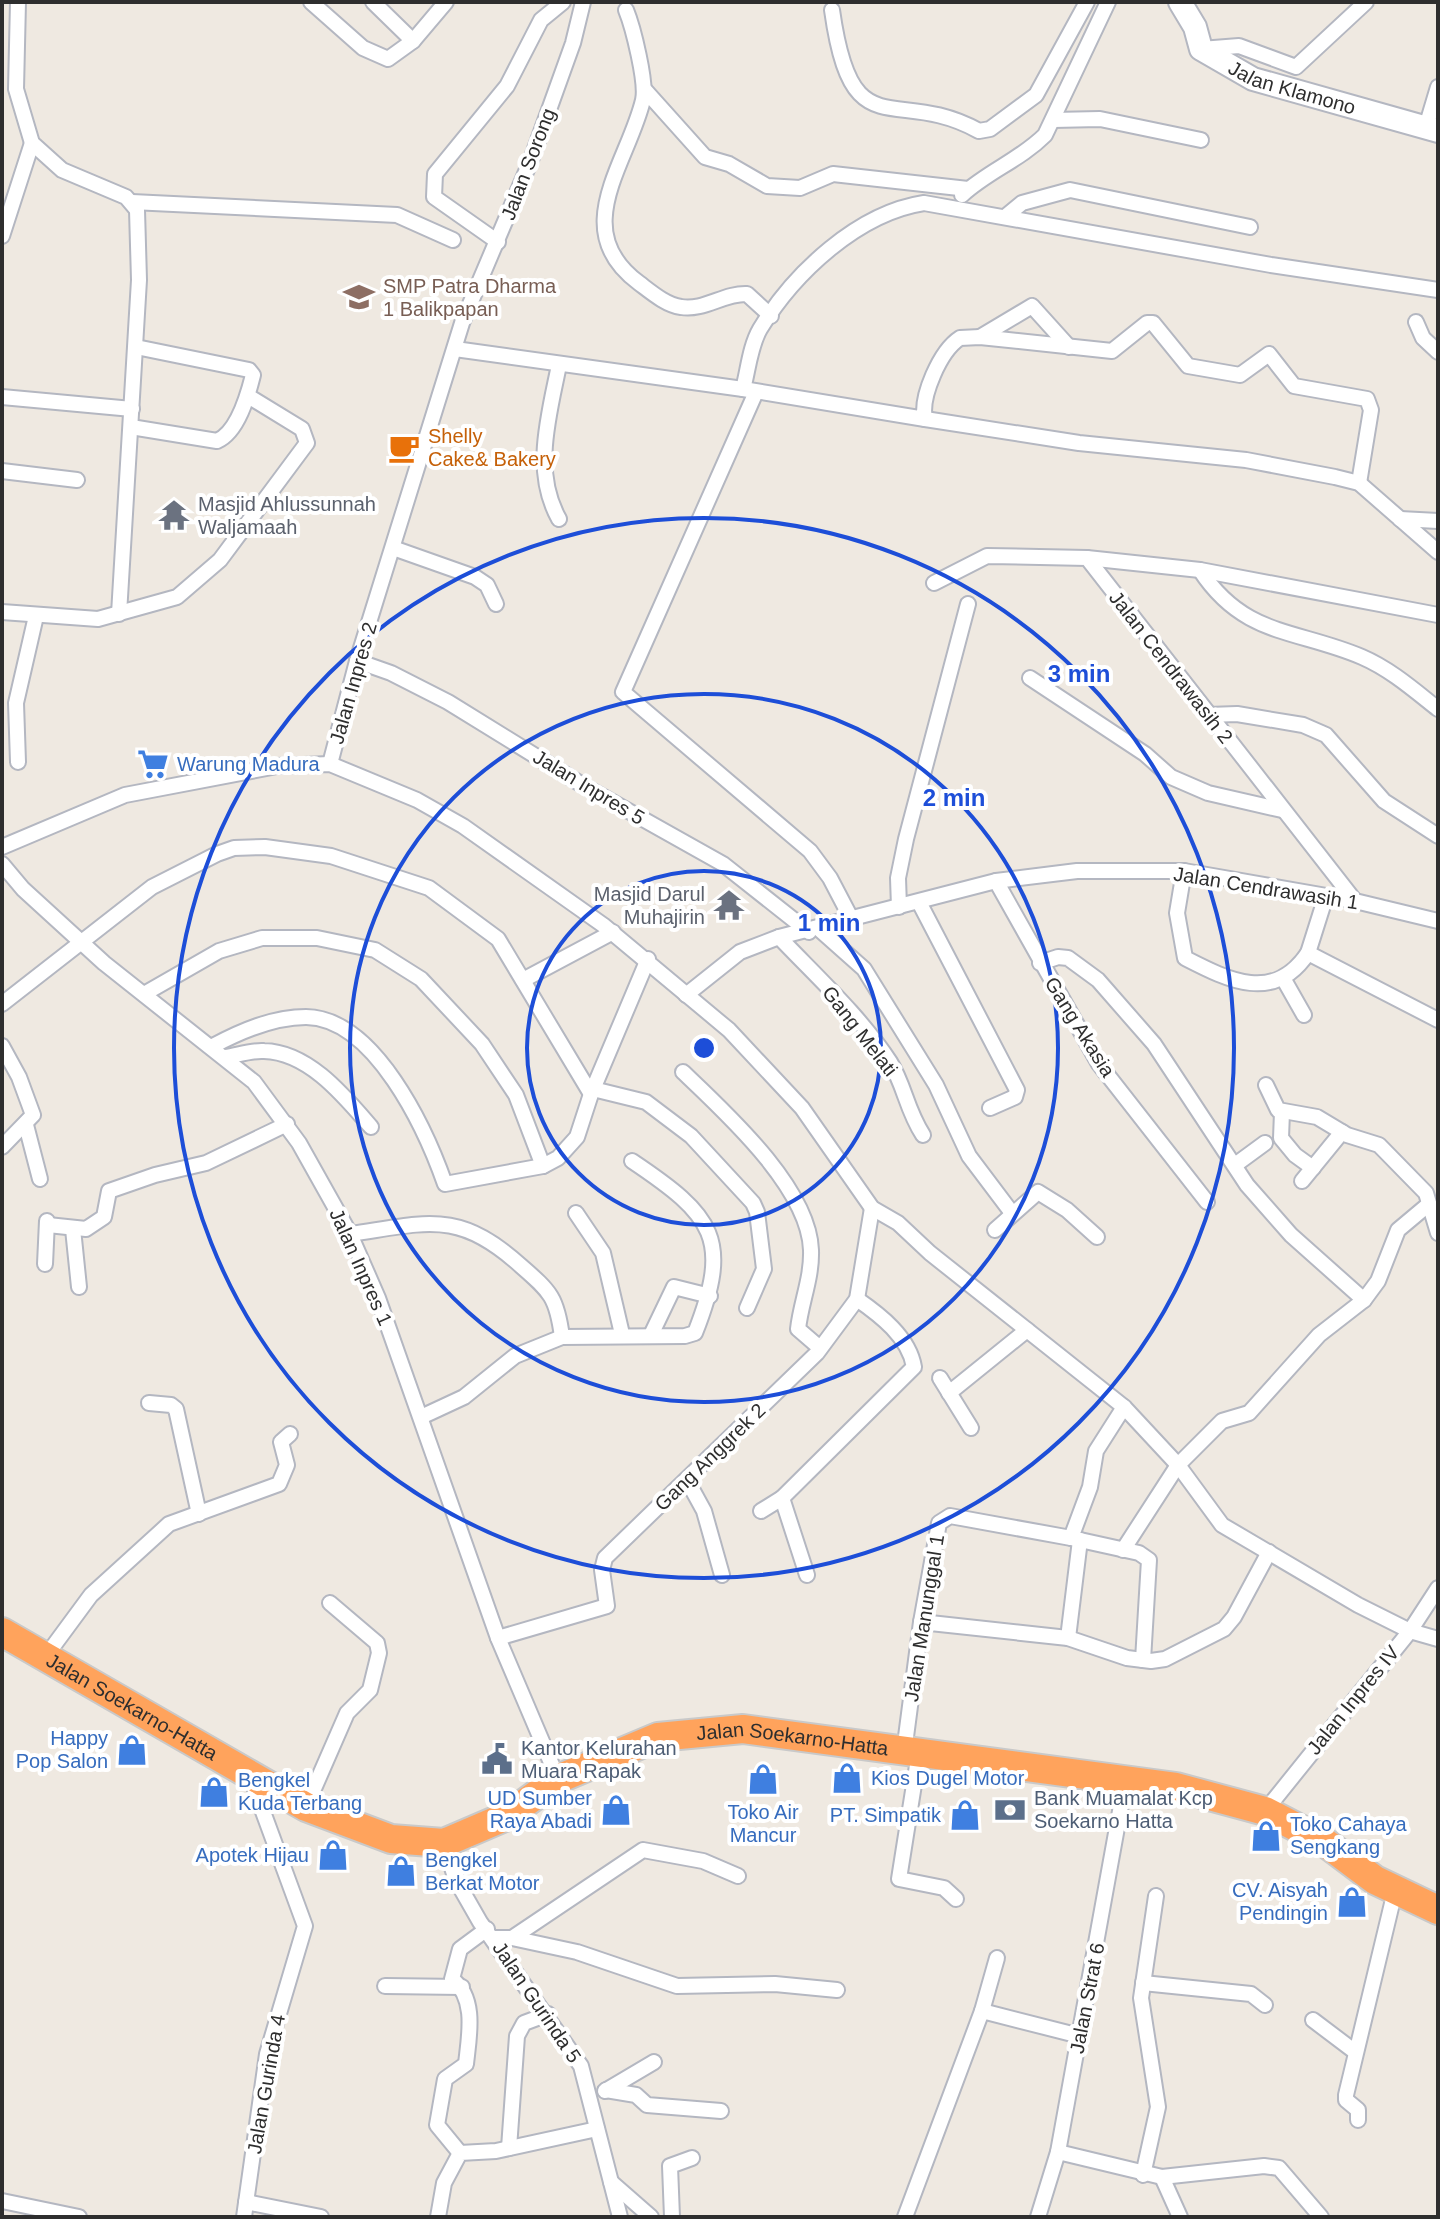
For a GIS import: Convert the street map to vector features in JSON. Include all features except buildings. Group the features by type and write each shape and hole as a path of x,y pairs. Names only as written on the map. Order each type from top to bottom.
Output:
{"highway":[{"name":"Jalan Soekarno-Hatta","path":"2,1632 306,1807 391,1839 444,1843 507,1816 558,1779 658,1737 743,1729 1126,1778 1265,1811 1323,1841 1395,1891 1438,1910"}],"main road":[{"path":"1180,2 1195,27 1201,49"},
{"name":"Jalan Klamono","path":"1201,49 1253,79 1340,106 1432,129"}],"street":[{"path":"18,2 9,92 32,143 62,170 132,202 397,215 453,240"},
{"path":"311,2 363,48 380,58 395,57 446,2"},
{"path":"373,2 413,41"},
{"path":"498,242 434,197 435,174 512,78 541,20 563,2"},
{"name":"Jalan Sorong","path":"462,323 498,242 555,96 583,2"},
{"path":"832,10 838,49 848,77 866,100 888,110 959,119 979,131 990,129 1036,95 1087,2"},
{"path":"950,207 986,173 1029,151 1045,135 1108,2"},
{"path":"1201,49 1239,46 1296,67 1366,2"},
{"path":"626,10 644,89 631,135 607,193 607,245 616,264 665,301 681,307 747,294 771,316"},
{"path":"1432,129 1438,87"},
{"path":"644,89 705,157 729,164 767,186 800,188 833,174 968,189"},
{"path":"1053,120 1100,119 1201,140"},
{"path":"2,236 32,143"},
{"path":"1005,217 1022,203 1070,190 1250,227"},
{"path":"119,614 140,237 132,202"},
{"path":"852,920 830,878 810,851 623,692 749,390 759,331 832,248 874,219 916,204 950,207 1271,265 1438,290"},
{"path":"980,337 1032,306 1069,347"},
{"path":"1416,322 1423,338 1438,352"},
{"name":"Jalan Inpres 2","path":"2,847 101,803 146,789 277,766 330,764 357,661 462,323"},
{"path":"925,419 923,407 940,364 954,342 980,337 1112,351 1147,323 1153,323 1188,366 1240,375 1269,354 1294,386 1367,399 1371,410 1359,483"},
{"path":"131,427 217,441 229,431 248,396 253,375 249,370 136,347"},
{"path":"455,349 749,390 1079,443 1246,460 1359,483 1438,552"},
{"path":"559,365 544,465 550,503 559,519"},
{"path":"2,612 98,619 177,597 210,572 304,448 307,436 302,429 248,396"},
{"path":"2,397 132,409"},
{"path":"2,471 77,480"},
{"path":"1399,519 1438,521"},
{"path":"393,548 480,579 487,585 496,604"},
{"path":"934,583 987,556 1087,558 1200,570 1438,615"},
{"name":"Jalan Cendrawasih 2","path":"1087,558 1355,901"},
{"path":"1200,570 1216,594 1252,622 1289,635 1323,642 1366,659 1438,709"},
{"path":"899,907 898,878 906,839 968,604"},
{"path":"18,762 16,703 36,616"},
{"name":"Jalan Inpres 5","path":"357,661 391,673 448,702 584,786 723,864 864,969 936,1085 969,1156 1012,1213"},
{"path":"1030,678 1145,754 1171,777 1208,793 1282,810"},
{"path":"1208,715 1237,714 1303,725 1326,735 1384,801 1438,836"},
{"path":"330,764 397,790 463,826 648,959 729,1030 777,1078 872,1208 898,1223 930,1253 1124,1407 1178,1465 1222,1525 1358,1605 1410,1631 1438,1639"},
{"path":"2,1004 152,887 234,848 265,847 331,856 429,888 498,939 592,1091 646,1102 691,1136 753,1203 757,1212 764,1269 747,1308"},
{"name":"Jalan Inpres 1","path":"2,864 23,889 81,942 226,1057 263,1092 287,1124 350,1234 378,1298 498,1638 558,1779"},
{"name":"Jalan Cendrawasih 1","path":"686,995 740,952 779,937 996,881 1077,871 1184,871 1355,901 1438,921"},
{"path":"1184,871 1177,913 1185,958 1240,984 1283,978 1294,972 1308,953 1326,896"},
{"name":"Gang Akasia","path":"996,881 1099,1064 1207,1202"},
{"path":"919,902 1017,1090 1015,1097 990,1108"},
{"path":"523,980 613,932"},
{"name":"Gang Melati","path":"779,937 850,1012 889,1062 901,1085 907,1112 923,1135"},
{"path":"144,994 219,951 262,938 328,939 375,950 421,979 482,1044 516,1095 543,1166"},
{"path":"1308,953 1438,1020"},
{"path":"1040,963 1058,957 1068,958 1098,980 1154,1044 1235,1165 1282,1225 1364,1300"},
{"path":"213,1046 249,1028 284,1020 306,1017 331,1023 369,1051 404,1095 432,1148 445,1184 543,1166 558,1158 577,1137 592,1091 648,959"},
{"path":"1283,978 1304,1015"},
{"path":"2,1046 33,1115 2,1147"},
{"path":"226,1057 262,1050 294,1059 337,1088 371,1127"},
{"path":"683,1072 725,1112 765,1161 806,1221 811,1274 798,1329 820,1348"},
{"path":"1266,1085 1275,1108 1282,1112 1317,1117 1342,1132 1379,1145 1418,1184 1429,1204 1438,1233"},
{"path":"1282,1112 1281,1138 1295,1155 1313,1168"},
{"path":"45,1264 47,1223 86,1229 104,1217 109,1191 155,1175 206,1163 287,1124"},
{"path":"26,1125 40,1179"},
{"path":"1302,1181 1342,1132"},
{"path":"1235,1165 1265,1143"},
{"path":"421,1417 464,1397 515,1356 562,1337 695,1333 710,1296 715,1267 714,1240 678,1195 632,1161"},
{"path":"995,1230 1035,1194 1042,1193 1097,1237"},
{"path":"1123,1550 1178,1465 1222,1421 1249,1413 1319,1335 1364,1300 1378,1281 1398,1230 1429,1204"},
{"name":"Gang Anggrek 2","path":"498,1638 607,1606 602,1570 605,1558 820,1348 857,1299 872,1208"},
{"path":"576,1213 603,1253 622,1334"},
{"path":"350,1234 428,1223 454,1225 496,1242 554,1297 562,1337"},
{"path":"73,1229 79,1287"},
{"path":"651,1335 674,1287 710,1296"},
{"path":"761,1511 782,1498 914,1367 912,1357 885,1318 857,1299"},
{"path":"949,1393 1027,1330"},
{"path":"940,1378 971,1428"},
{"path":"149,1403 171,1405 176,1409 199,1514"},
{"path":"1068,1638 1076,1539 1096,1451 1124,1407"},
{"path":"46,1656 91,1595 169,1524 279,1484 287,1465 281,1442 290,1434"},
{"path":"687,1480 704,1511 722,1575"},
{"path":"782,1498 807,1575"},
{"name":"Jalan Manunggal 1","path":"956,1899 944,1888 899,1879 921,1622 935,1537 945,1517 972,1518 1076,1539"},
{"path":"1076,1539 1123,1550 1149,1560 1143,1660"},
{"path":"921,1622 1068,1638 1143,1660 1178,1654 1224,1629 1234,1617 1269,1552"},
{"name":"Jalan Inpres IV","path":"1265,1811 1329,1727 1410,1631 1438,1588"},
{"path":"306,1807 347,1713 370,1690 379,1653 377,1643 330,1603"},
{"name":"Jalan Gurinda 4","path":"245,2210 267,2054 305,1926 249,1773"},
{"name":"Jalan Strat 6","path":"1038,2217 1058,2152 1126,1778"},
{"name":"Jalan Gurinda 5","path":"444,1843 456,1880 581,2066 620,2217"},
{"path":"512,1938 643,1850 703,1861 738,1876"},
{"path":"1358,2120 1358,2110 1346,2100 1354,2051 1395,1891"},
{"path":"1143,2175 1158,2107 1141,1998 1156,1896"},
{"path":"460,2153 437,2125 445,2079 466,2064 471,2023 462,1987 452,1979 460,1949 490,1934 577,1952 677,1986 775,1984 837,1990"},
{"path":"905,2217 982,2011 997,1958"},
{"path":"1143,1983 1251,1994 1265,2005"},
{"path":"385,1986 462,1987"},
{"path":"982,2011 1080,2036"},
{"path":"509,2148 517,2036 524,2023 548,2014"},
{"path":"1313,2020 1354,2051"},
{"path":"590,2098 654,2062"},
{"path":"606,2090 636,2095 647,2105 721,2111"},
{"path":"460,2153 509,2148 597,2129"},
{"path":"1058,2152 1143,2175 1162,2177 1264,2166 1279,2168 1321,2217"},
{"path":"438,2217 444,2183 460,2153"},
{"path":"672,2217 670,2166 692,2158"},
{"path":"1162,2177 1180,2217"},
{"path":"608,2180 651,2217"},
{"path":"2,2201 79,2217"},
{"path":"245,2210 321,2217"}],"place":[{"name":"SMP Patra Dharma 1 Balikpapan","path":"359,297"},
{"name":"Shelly Cake& Bakery","path":"404,448"},
{"name":"Masjid Ahlussunnah Waljamaah","path":"174,515"},
{"name":"Warung Madura","path":"153,764"},
{"name":"Masjid Darul Muhajirin","path":"729,905"},
{"name":"Happy Pop Salon","path":"132,1750"},
{"name":"Kantor Kelurahan Muara Rapak","path":"497,1759"},
{"name":"Kios Dugel Motor","path":"847,1778"},
{"name":"Toko Air Mancur","path":"763,1779"},
{"name":"Bengkel Kuda Terbang","path":"214,1792"},
{"name":"UD Sumber Raya Abadi","path":"616,1810"},
{"name":"Bank Muamalat Kcp Soekarno Hatta","path":"1010,1810"},
{"name":"PT. Simpatik","path":"965,1815"},
{"name":"Toko Cahaya Sengkang","path":"1266,1836"},
{"name":"Apotek Hijau","path":"333,1855"},
{"name":"Bengkel Berkat Motor","path":"401,1871"},
{"name":"CV. Aisyah Pendingin","path":"1352,1902"}]}
